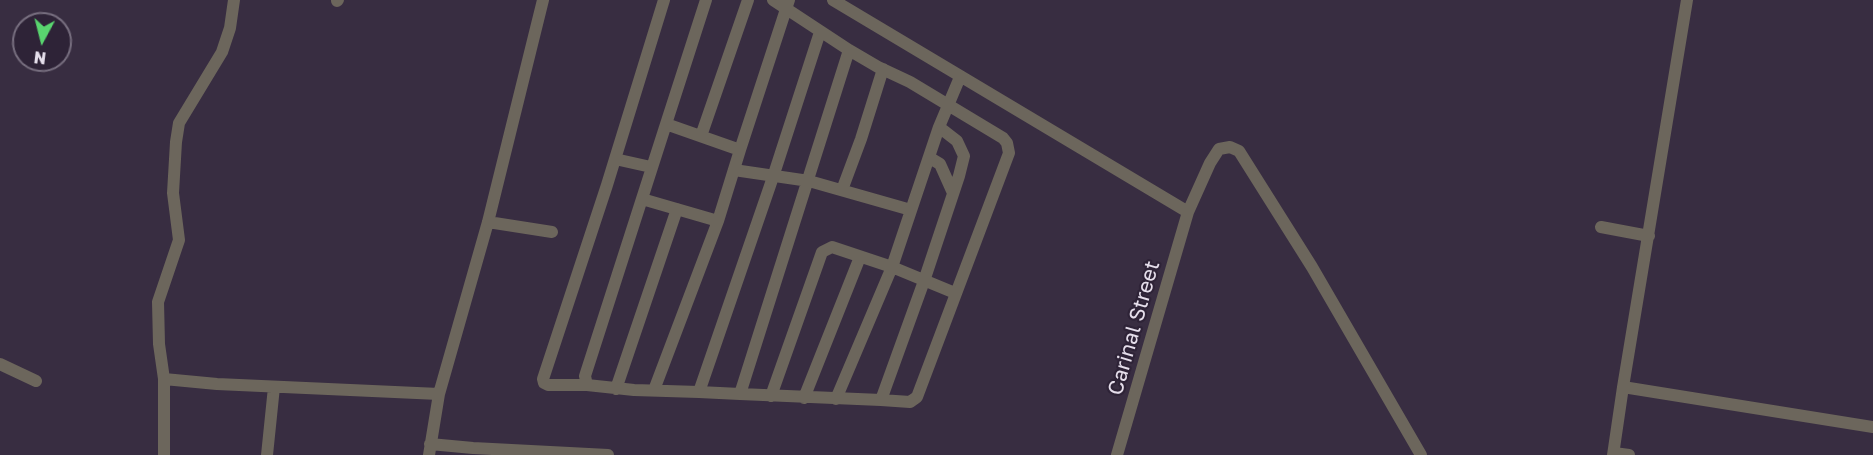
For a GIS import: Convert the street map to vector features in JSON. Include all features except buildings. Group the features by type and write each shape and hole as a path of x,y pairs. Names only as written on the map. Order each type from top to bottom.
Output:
{"street":[{"path":"164,455 164,379 159,344 158,302 179,240 173,193 176,142 179,123 222,52 230,28 234,0"},
{"path":"543,0 488,222 439,394 430,449 474,448 608,455"},
{"path":"664,0 543,379 544,383 910,402 917,397 1009,153 1007,143 1003,138 948,104 820,32 788,4 773,0"},
{"path":"587,385 585,376 706,0"},
{"path":"701,136 748,0"},
{"path":"832,0 1188,212"},
{"path":"1629,455 1613,454 1687,0"},
{"path":"654,390 718,221 788,4"},
{"path":"699,392 820,32"},
{"path":"740,394 849,50"},
{"path":"842,190 883,69"},
{"path":"836,399 892,267 939,128 960,77"},
{"path":"666,124 740,150"},
{"path":"880,400 924,281 964,156 963,150 953,136 939,128"},
{"name":"Carinal Street","path":"1118,455 1188,212 1210,163 1220,149 1230,147 1239,151 1312,267 1420,455"},
{"path":"930,158 940,164 953,193"},
{"path":"615,159 651,167"},
{"path":"734,170 809,181 910,210"},
{"path":"642,199 718,221"},
{"path":"616,388 677,209"},
{"path":"488,222 552,232"},
{"path":"1601,227 1648,236"},
{"path":"771,396 822,252 832,248 892,267 955,293"},
{"path":"804,398 860,257"},
{"path":"0,364 36,381"},
{"path":"164,379 273,387 439,394"},
{"path":"267,455 273,387"},
{"path":"1623,387 1873,427"}]}
